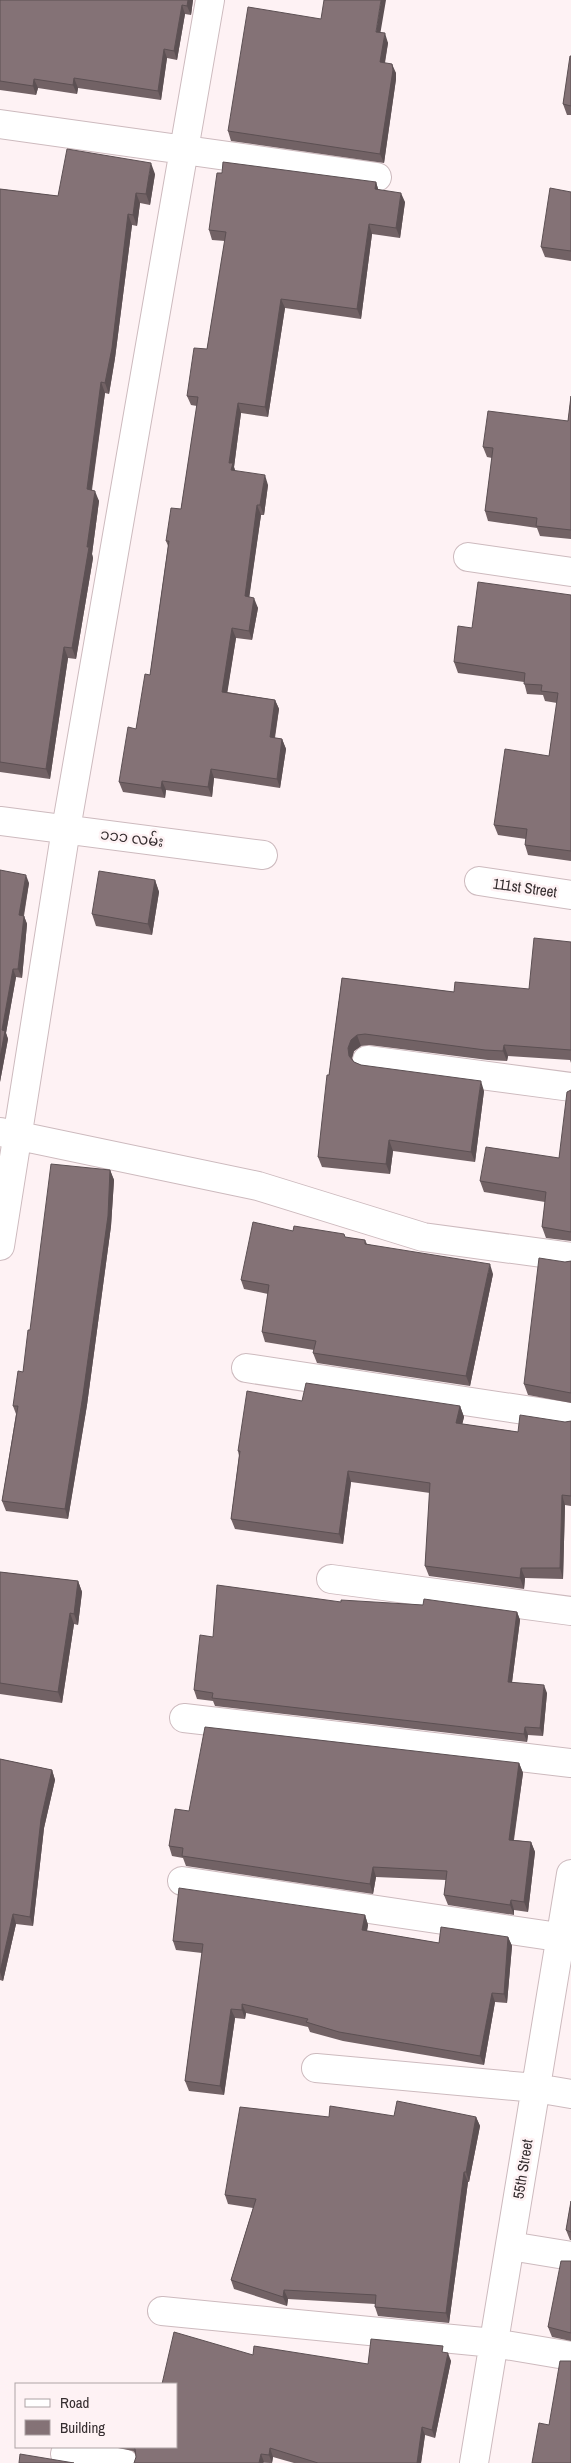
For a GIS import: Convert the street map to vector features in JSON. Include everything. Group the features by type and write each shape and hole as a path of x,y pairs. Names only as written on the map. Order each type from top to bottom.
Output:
{"street":[{"path":"0,1246 9,1134 66,829 182,151 210,0"},
{"path":"0,124 377,178"},
{"path":"468,557 571,572"},
{"name":"၁၁၁ လမ်း","path":"0,821 263,855"},
{"name":"111st Street","path":"479,881 571,895"},
{"path":"367,1060 571,1087"},
{"path":"9,1134 163,1168 258,1186 424,1236 571,1257"},
{"path":"246,1368 571,1417"},
{"path":"331,1579 571,1610"},
{"path":"184,1718 571,1763"},
{"name":"55th Street","path":"474,2463 536,2088 566,1938 571,1874"},
{"path":"182,1881 566,1938"},
{"path":"316,2068 536,2088 571,2094"},
{"path":"510,2246 571,2256"},
{"path":"162,2311 494,2343 571,2356"},
{"path":"65,2454 124,2463"}],"building":[{"path":"0,0 188,0 187,6 182,5 174,51 164,49 158,91 74,78 73,85 34,79 33,86 0,81"},
{"path":"324,0 381,0 376,32 385,33 380,62 392,64 393,70 380,154 228,131 248,7 321,19"},
{"path":"571,56 571,106 563,104"},
{"path":"67,149 151,163 146,194 136,193 133,215 128,214 112,348 105,383 101,382 87,489 95,491 87,547 89,547 72,648 64,647 46,769 0,762 0,189 58,196"},
{"path":"223,162 376,182 375,189 401,193 396,228 369,224 357,309 281,299 265,407 238,403 229,463 233,463 231,470 265,475 260,505 257,505 245,596 254,598 249,631 232,628 222,692 275,700 270,737 282,739 277,779 211,769 208,787 162,781 161,788 119,782 128,727 136,729 145,674 150,675 169,541 166,541 171,508 181,509 198,397 187,396 194,348 207,349 226,232 209,230 217,173 222,173"},
{"path":"550,188 571,192 571,251 541,247"},
{"path":"571,396 571,530 536,526 537,518 485,511 493,448 483,447 488,411 568,421"},
{"path":"478,582 571,595 571,851 525,845 527,829 494,825 505,749 549,756 558,693 541,691 542,685 524,684 525,673 454,662 458,626 472,628"},
{"path":"0,870 26,875 19,915 24,916 18,969 13,969 2,1030 5,1031 0,1058"},
{"path":"99,871 155,880 148,924 92,914"},
{"path":"534,938 571,942 571,1050 504,1045 503,1051 485,1050 365,1034 357,1035 351,1040 348,1048 349,1056 354,1062 361,1065 481,1081 471,1152 389,1140 386,1164 318,1157 327,1075 329,1075 342,978 454,992 455,982 529,989"},
{"path":"571,1090 571,1232 542,1227 546,1192 480,1181 486,1147 559,1158 567,1092"},
{"path":"51,1164 110,1170 108,1216 65,1509 2,1501 18,1406 13,1406 18,1371 23,1372 28,1330 30,1330"},
{"path":"253,1222 293,1231 294,1226 344,1234 345,1237 365,1240 365,1244 490,1264 466,1376 313,1353 316,1341 262,1332 269,1285 241,1280"},
{"path":"539,1258 565,1262 571,1261 571,1393 524,1384"},
{"path":"306,1383 460,1406 456,1423 518,1432 520,1415 565,1422 571,1421 571,1496 562,1495 560,1568 521,1568 520,1578 425,1566 430,1483 348,1471 339,1534 231,1519 247,1391 302,1401"},
{"path":"0,1572 78,1581 74,1614 70,1613 58,1692 0,1683"},
{"path":"217,1585 341,1602 341,1600 423,1605 424,1599 517,1612 508,1682 544,1685 540,1728 525,1727 524,1734 212,1698 213,1693 194,1690 200,1635 213,1637"},
{"path":"205,1727 519,1763 509,1840 531,1842 524,1902 511,1900 510,1905 444,1895 447,1871 373,1867 370,1884 182,1856 183,1848 169,1846 175,1809 189,1811"},
{"path":"0,1759 52,1770 41,1819 30,1917 13,1914 0,1972"},
{"path":"179,1888 365,1915 362,1930 439,1943 441,1927 508,1937 504,1994 492,1993 480,2056 339,2032 306,2022 308,2019 242,2004 242,2010 231,2009 220,2086 185,2081 203,1944 173,1941"},
{"path":"397,2101 476,2117 466,2172 464,2172 446,2313 375,2307 376,2295 284,2290 283,2297 231,2280 256,2199 225,2195 240,2107 329,2117 330,2106 394,2116"},
{"path":"571,2201 571,2232 566,2230"},
{"path":"561,2261 571,2261 571,2333 548,2327"},
{"path":"174,2332 253,2355 254,2346 368,2364 371,2339 443,2346 442,2352 448,2353 432,2430 422,2427 417,2463 318,2463 270,2448 269,2455 261,2454 259,2463 134,2463 136,2457 134,2448 178,2448 178,2383 162,2383"},
{"path":"560,2361 571,2361 571,2463 532,2463 539,2423 549,2425"},
{"path":"20,2454 74,2463 19,2463"}]}
